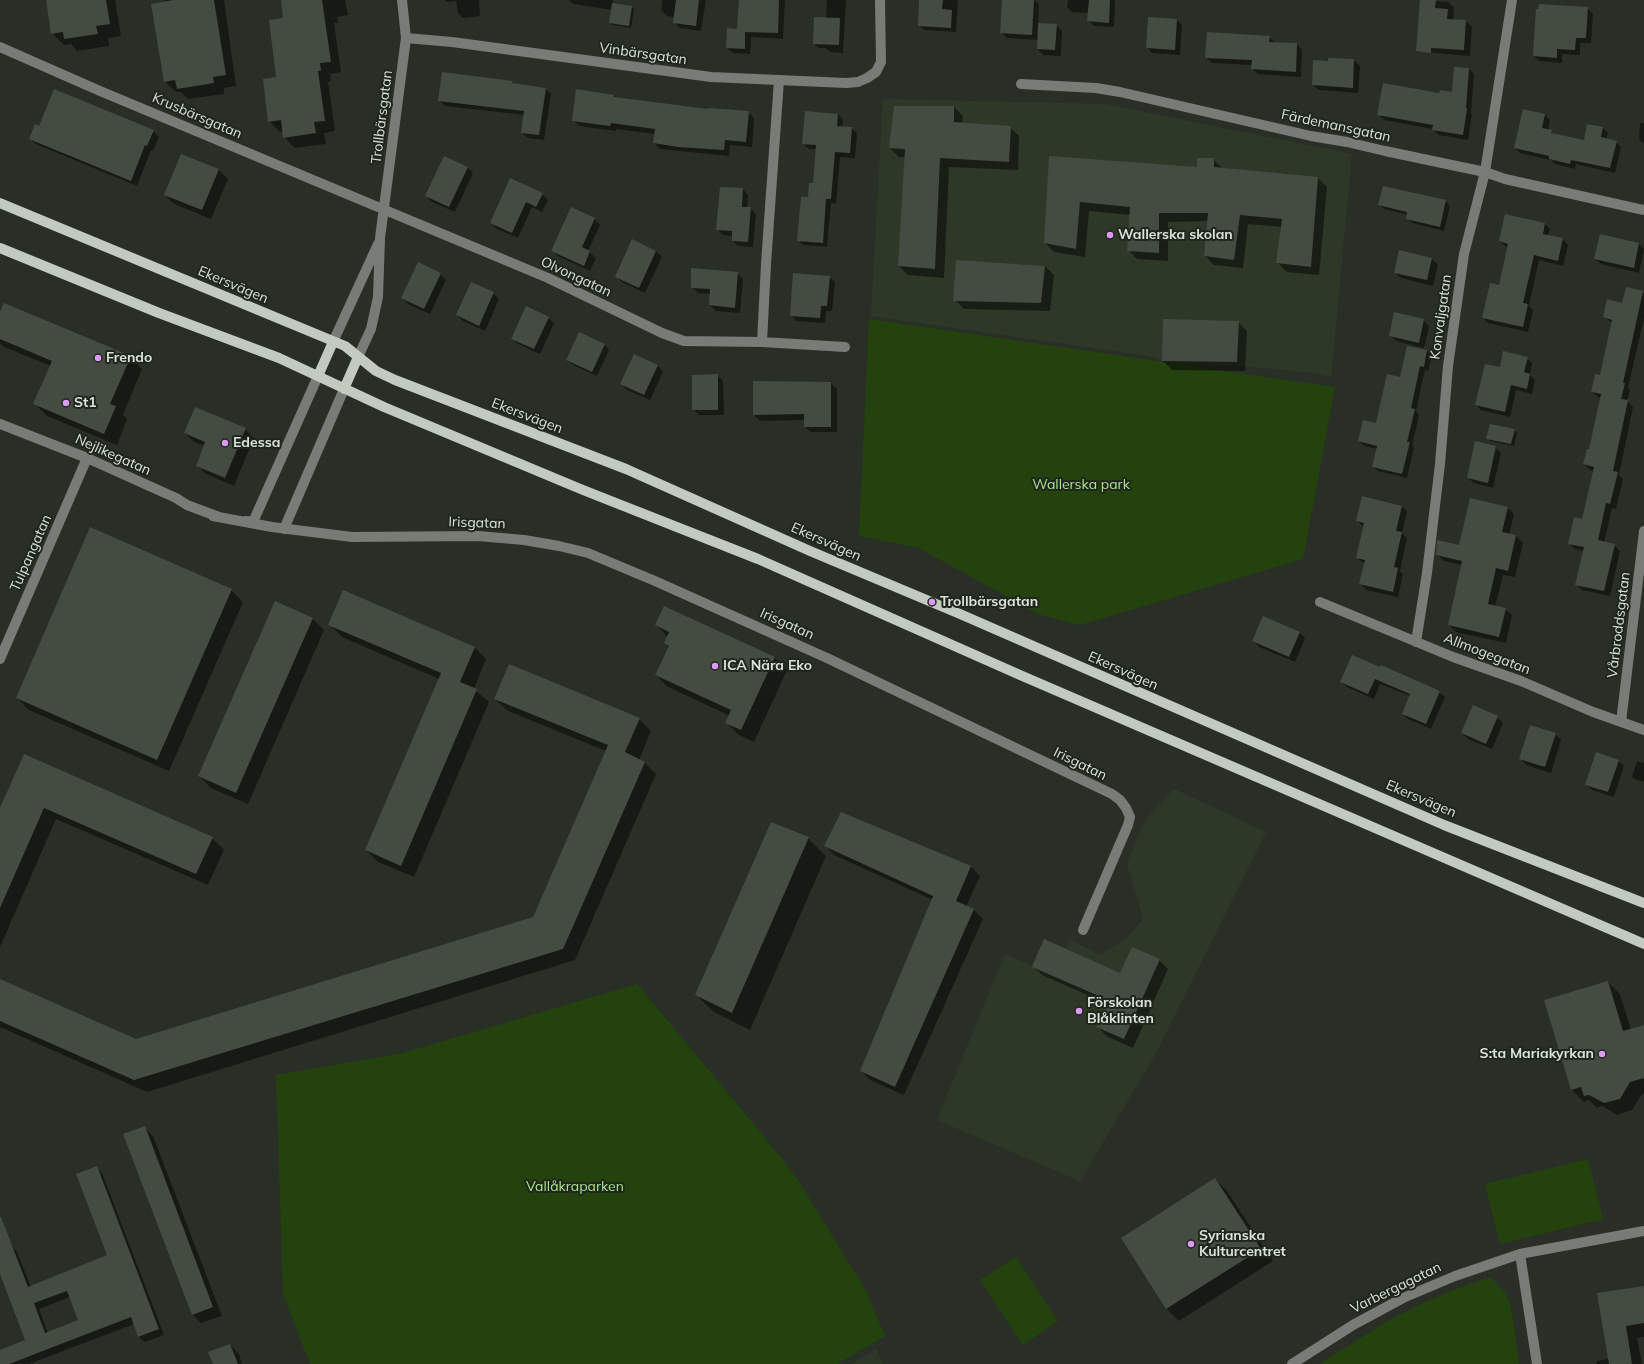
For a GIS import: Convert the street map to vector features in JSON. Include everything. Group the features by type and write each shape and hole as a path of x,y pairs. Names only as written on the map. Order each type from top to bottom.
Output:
{"main road":[{"name":"Ekersvägen","path":"0,203 344,346 376,371 395,380 626,469 810,551 967,617 1444,825 1644,903"},
{"path":"0,248 152,310 279,358 391,410 584,490 758,559 1020,675 1644,944"},
{"path":"318,376 333,342"},
{"path":"344,389 358,357"}],"street":[{"name":"Trollbärsgatan","path":"358,357 371,329 378,297 380,238 406,38 402,0"},
{"name":"Vinbärsgatan","path":"406,38 452,42 711,77 846,83 858,82 875,72 881,62 880,0"},
{"name":"Konvaljgatan","path":"1416,642 1440,464 1448,366 1464,254 1485,172 1512,0"},
{"name":"Krusbärsgatan","path":"0,47 100,91 384,210"},
{"path":"762,342 778,80"},
{"name":"Färdemansgatan","path":"1020,84 1096,88 1120,92 1312,136 1347,142 1485,172 1505,179 1644,210"},
{"name":"Olvongatan","path":"384,210 548,278 662,333 684,340 762,342 845,347"},
{"name":"Trollbärsgatan","path":"333,342 380,238"},
{"name":"Nejlikegatan","path":"213,516 253,522 318,376"},
{"path":"284,529 344,389"},
{"name":"Nejlikegatan","path":"0,424 87,458 213,516 272,527"},
{"name":"Tulpangatan","path":"0,659 87,458"},
{"name":"Irisgatan","path":"272,527 352,537 478,536 524,540 588,553 692,596 789,640 1112,794 1120,800 1130,817 1128,825 1083,930"},
{"name":"Vårbroddsgatan","path":"1621,722 1644,531"},
{"name":"Allmogegatan","path":"1320,602 1416,642 1521,681 1644,730"},
{"name":"Varbergagatan","path":"1292,1364 1353,1325 1403,1298 1455,1276 1520,1254 1644,1231"},
{"path":"1520,1254 1537,1364"}],"shaded area":[{"name":"Wallerska skolan","path":"883,99 1105,104 1352,154 1331,377 1315,373 1253,367 1189,365 1165,362 1150,356 871,316"},
{"name":"Förskolan Blåklinten","path":"1174,789 1266,832 1155,1055 1080,1181 937,1120 1005,954 1032,966 1044,939 1066,949 1070,940 1101,955 1128,937 1143,919 1127,864 1145,820"},
{"path":"876,1349 883,1364 852,1364"}],"green space":[{"name":"Wallerska park","path":"869,319 1335,387 1303,559 1080,625 1038,614 919,548 859,536"},
{"name":"Vallåkraparken","path":"637,984 761,1133 798,1180 866,1291 885,1336 837,1364 310,1364 283,1294 276,1075 403,1053"},
{"path":"1588,1159 1603,1219 1500,1244 1485,1184"},
{"path":"1016,1257 1058,1321 1023,1345 980,1280"},
{"path":"1491,1277 1506,1294 1511,1306 1519,1364 1320,1364 1384,1323 1423,1303 1469,1284"}],"building":[{"path":"46,0 106,0 110,24 96,26 98,34 64,39 63,32 51,34"},
{"path":"173,0 214,0 226,75 213,77 214,83 177,89 175,80 164,82 151,4"},
{"path":"281,0 322,0 331,62 320,63 321,71 318,71 325,121 314,122 316,133 283,138 281,120 268,122 263,79 276,77 269,20 283,18"},
{"path":"676,0 699,0 696,26 673,23"},
{"path":"739,0 779,0 778,33 745,32 745,49 726,48 727,28 737,29"},
{"path":"919,0 943,0 942,9 952,10 951,28 918,26"},
{"path":"1002,0 1034,0 1032,35 1000,33"},
{"path":"1089,0 1110,0 1109,23 1087,21"},
{"path":"1420,0 1436,0 1435,8 1448,9 1447,19 1466,20 1464,50 1431,48 1431,53 1416,51"},
{"path":"612,3 632,6 629,26 609,23"},
{"path":"1539,4 1588,7 1586,38 1576,38 1575,50 1557,49 1557,58 1533,56 1536,9 1538,9"},
{"path":"814,17 840,18 839,45 813,44"},
{"path":"1148,17 1177,19 1175,50 1146,48"},
{"path":"1038,23 1057,24 1055,50 1037,49"},
{"path":"1207,32 1270,36 1269,42 1297,43 1296,72 1251,69 1252,60 1205,58"},
{"path":"1328,58 1354,59 1353,88 1312,85 1313,60 1328,61"},
{"path":"1454,67 1469,68 1467,109 1463,135 1432,130 1433,125 1377,115 1383,83 1439,93 1440,90 1452,92"},
{"path":"442,72 513,81 512,83 546,88 539,135 521,133 524,111 438,101"},
{"path":"54,89 154,130 147,146 145,145 131,181 29,139 35,124 39,126"},
{"path":"576,89 614,95 614,97 708,109 749,111 746,142 725,140 724,150 678,147 653,143 655,129 611,123 610,126 572,121"},
{"path":"894,106 954,106 954,122 1011,126 1009,162 940,158 935,269 898,266 905,149 889,148"},
{"path":"1523,109 1545,114 1542,128 1552,130 1551,133 1584,140 1587,124 1603,127 1601,137 1617,141 1610,168 1571,160 1570,164 1549,159 1549,156 1514,148"},
{"path":"805,111 838,114 837,126 852,127 850,153 835,152 831,199 826,199 823,243 797,241 801,197 808,197 809,183 813,183 816,145 802,144"},
{"path":"181,154 219,169 202,210 164,195"},
{"path":"444,156 468,167 449,207 425,196"},
{"path":"1049,156 1197,167 1197,158 1214,158 1214,167 1318,177 1311,267 1276,263 1282,219 1240,215 1234,260 1204,256 1208,213 1159,213 1159,253 1127,251 1130,207 1080,202 1076,249 1044,243"},
{"path":"510,178 543,193 536,207 526,202 512,233 490,223"},
{"path":"1383,186 1446,200 1440,227 1406,219 1407,212 1378,205"},
{"path":"720,187 743,188 742,207 751,207 748,242 732,241 732,231 716,230"},
{"path":"571,207 595,218 582,247 590,251 584,266 551,251"},
{"path":"1505,214 1545,223 1543,234 1563,238 1558,261 1534,255 1523,303 1528,304 1523,327 1482,318 1490,283 1499,285 1508,244 1499,241"},
{"path":"1600,234 1639,243 1634,268 1594,259"},
{"path":"632,239 656,251 639,288 615,277"},
{"path":"1399,250 1432,258 1427,280 1394,273"},
{"path":"956,260 1045,266 1041,303 953,301"},
{"path":"418,262 441,273 424,309 401,298"},
{"path":"691,268 738,272 735,308 709,305 710,289 691,288"},
{"path":"793,273 830,276 827,306 821,306 820,318 790,316"},
{"path":"471,282 494,292 479,326 456,315"},
{"path":"1626,287 1643,291 1623,383 1625,383 1621,399 1628,400 1613,471 1618,472 1610,504 1606,503 1598,540 1615,544 1604,591 1575,585 1584,547 1568,544 1574,517 1582,519 1594,467 1583,464 1587,449 1589,449 1601,394 1591,392 1595,374 1600,375 1612,320 1603,317 1607,299 1622,303"},
{"path":"4,303 131,356 110,404 116,406 104,434 33,404 52,361 0,339 0,312"},
{"path":"526,306 549,317 534,349 511,339"},
{"path":"1394,312 1424,319 1419,343 1389,336"},
{"path":"1163,319 1239,321 1237,362 1162,361"},
{"path":"579,332 605,344 592,372 566,360"},
{"path":"1407,346 1427,350 1424,367 1420,366 1411,408 1415,409 1407,442 1410,442 1402,474 1372,467 1377,446 1358,441 1363,420 1376,423 1387,374 1400,377"},
{"path":"1503,351 1528,357 1524,372 1530,374 1527,389 1511,385 1505,412 1475,405 1485,364 1500,367"},
{"path":"634,354 658,365 644,395 620,384"},
{"path":"718,374 718,410 692,410 692,375"},
{"path":"753,381 831,382 831,427 804,427 804,414 753,415"},
{"path":"195,407 246,428 225,478 196,466 205,442 184,433"},
{"path":"1490,424 1515,429 1511,444 1486,439"},
{"path":"1475,441 1496,446 1488,483 1467,478"},
{"path":"1362,496 1402,506 1396,531 1402,532 1394,567 1398,568 1393,592 1359,584 1365,560 1356,558 1364,523 1356,521"},
{"path":"1470,498 1508,507 1502,532 1516,535 1508,571 1496,568 1488,604 1506,608 1499,637 1448,625 1462,561 1436,555 1437,540 1459,545"},
{"path":"90,527 232,589 157,760 16,698"},
{"path":"343,590 475,647 460,682 477,689 401,866 365,850 441,673 328,625"},
{"path":"275,601 313,618 236,793 198,776"},
{"name":"ICA Nära Eko","path":"664,606 775,657 741,730 725,723 731,710 655,675 669,646 664,643 669,632 655,625"},
{"path":"1263,616 1300,632 1289,657 1252,641"},
{"path":"1352,655 1380,667 1381,665 1440,691 1426,724 1402,714 1410,694 1375,679 1368,694 1340,682"},
{"path":"509,664 640,718 625,752 645,762 563,949 134,1080 0,1021 0,979 136,1039 533,917 608,745 494,699"},
{"path":"1473,705 1498,716 1486,744 1461,733"},
{"path":"1530,725 1556,733 1545,767 1519,759"},
{"path":"1596,752 1619,760 1608,792 1585,785"},
{"path":"24,754 213,837 196,874 44,808 0,908 0,808"},
{"path":"841,812 971,866 956,901 974,909 895,1087 860,1071 933,896 824,846"},
{"path":"771,822 809,837 732,1013 695,995"},
{"path":"1044,939 1120,973 1132,947 1160,959 1124,1039 1096,1027 1108,1000 1032,967"},
{"name":"S:ta Mariakyrkan","path":"1608,981 1623,1031 1644,1025 1644,1078 1630,1082 1620,1099 1604,1103 1589,1095 1584,1096 1581,1087 1571,1090 1544,1000"},
{"path":"145,1126 213,1307 192,1315 123,1134"},
{"path":"97,1166 159,1329 138,1337 131,1317 9,1364 0,1364 0,1350 25,1340 0,1274 0,1217 28,1287 107,1255 76,1174","holes":["67,1291 78,1320 45,1333 34,1303"]},
{"name":"Syrianska Kulturcentret","path":"1215,1178 1261,1249 1166,1309 1121,1238"},
{"path":"1644,1286 1644,1323 1626,1326 1632,1364 1609,1364 1597,1293"},
{"path":"230,1344 238,1364 213,1364 208,1352"}],"place":[{"name":"Wallerska skolan","path":"1110,235"},
{"name":"Frendo","path":"98,358"},
{"name":"St1","path":"66,403"},
{"name":"Edessa","path":"225,443"},
{"name":"Trollbärsgatan","path":"932,602"},
{"name":"ICA Nära Eko","path":"715,666"},
{"name":"Förskolan Blåklinten","path":"1079,1011"},
{"name":"S:ta Mariakyrkan","path":"1602,1054"},
{"name":"Syrianska Kulturcentret","path":"1191,1244"}]}
